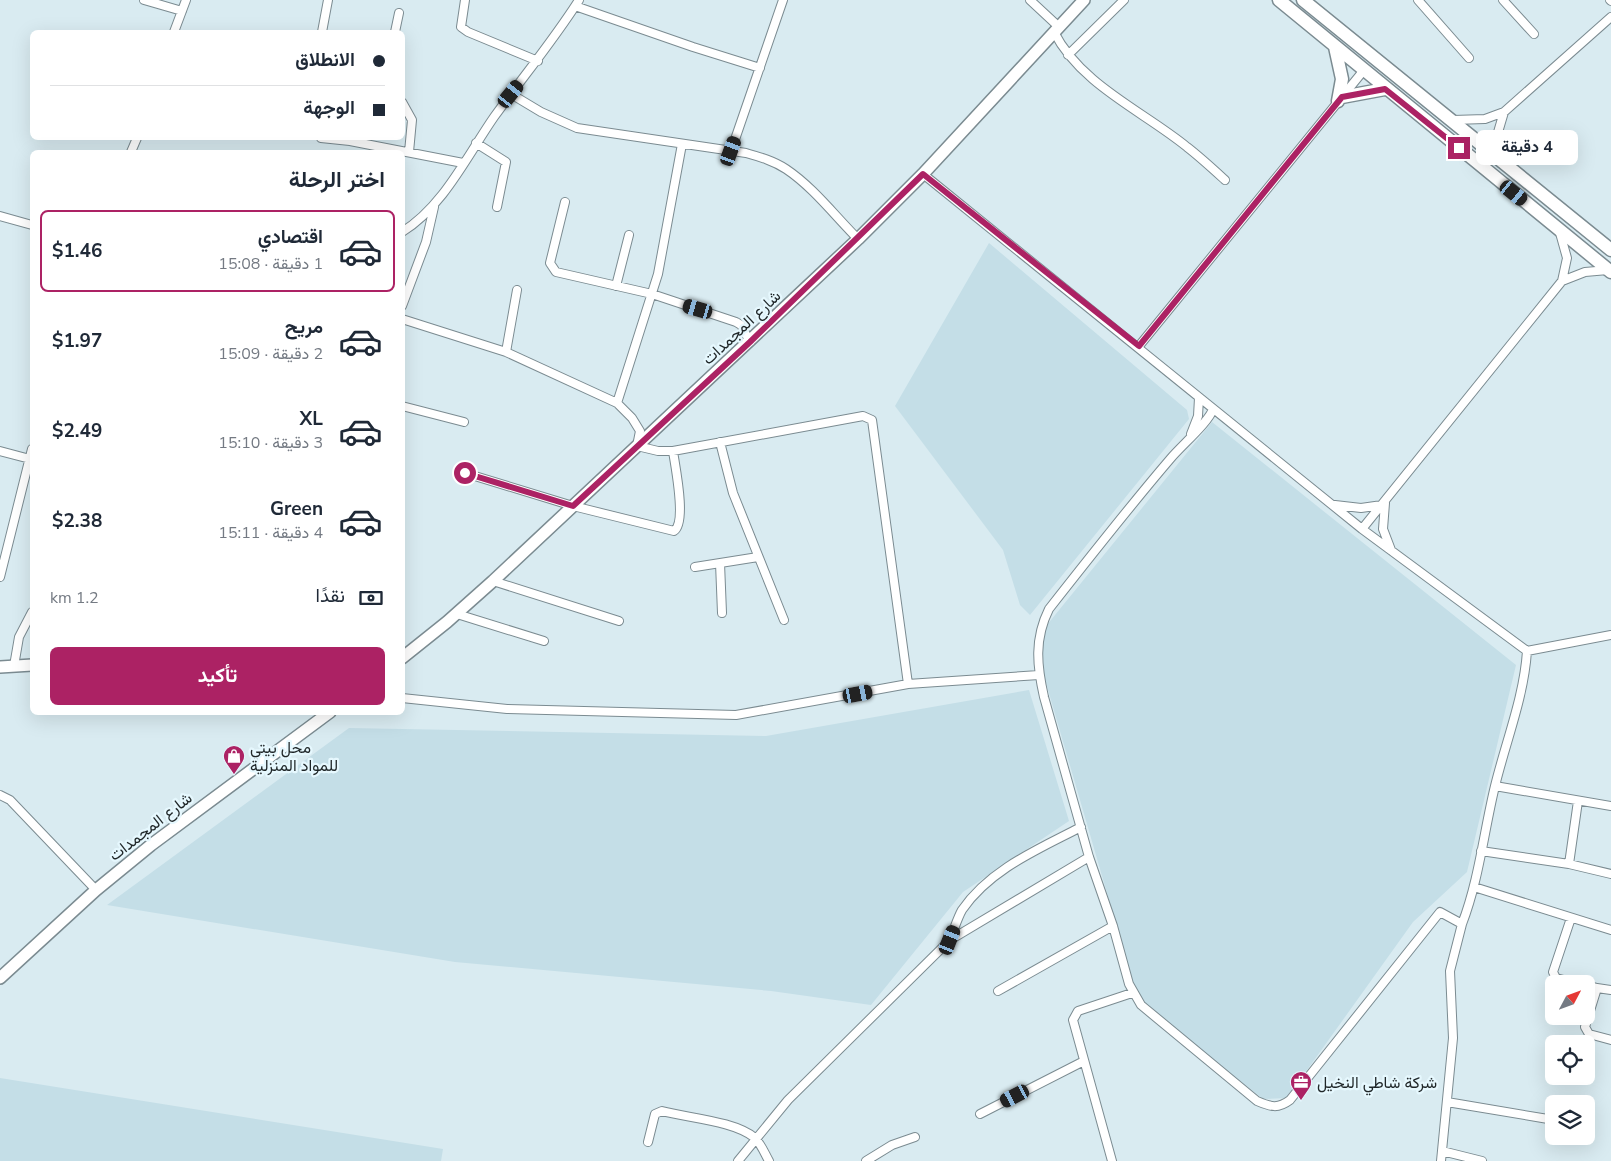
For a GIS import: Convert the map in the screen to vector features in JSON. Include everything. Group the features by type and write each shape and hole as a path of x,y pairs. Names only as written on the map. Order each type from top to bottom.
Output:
{"main road":[{"name":"شارع المجمدات","path":"405,656 457,614 493,581 858,239 923,174 1084,0"},
{"path":"1278,0 1610,271"},
{"path":"1303,0 1611,250"},
{"path":"1335,47 1342,79 1340,99 1385,89"},
{"path":"0,667 30,665"},
{"name":"شارع المجمدات","path":"0,978 96,890 213,798 326,715"}],"street":[{"path":"144,0 182,11"},
{"path":"175,30 186,0"},
{"path":"322,30 328,0"},
{"path":"465,0 461,27 468,32 538,61"},
{"path":"1030,0 1057,30 1068,55 1107,90 1187,146 1225,180"},
{"path":"1068,55 1124,0"},
{"path":"1418,0 1469,58"},
{"path":"1503,0 1534,34"},
{"path":"731,151 760,68 780,1"},
{"path":"405,230 434,207 476,143 511,94 538,61 577,3 692,47 760,68"},
{"path":"395,30 399,13"},
{"path":"1449,119 1473,120 1504,112 1611,17"},
{"path":"1139,346 1364,70"},
{"path":"511,94 541,112 577,128 731,151 765,158 785,169 858,239"},
{"path":"405,107 412,120 409,152"},
{"path":"1495,156 1496,138 1504,112"},
{"path":"334,140 396,150"},
{"path":"476,143 506,162 497,207"},
{"path":"617,403 658,274 682,144"},
{"path":"405,151 463,163"},
{"path":"923,174 1139,346 1199,398 1362,529 1527,651 1611,635"},
{"path":"565,202 550,263 556,272 652,294 736,322 741,326 750,342"},
{"path":"405,298 426,242 434,207"},
{"path":"0,216 30,224"},
{"path":"1362,529 1562,281 1567,258 1564,240 1558,230"},
{"path":"616,286 629,235"},
{"path":"1562,281 1585,272 1610,271"},
{"path":"506,352 517,290"},
{"path":"405,320 506,352 617,403 632,418 640,431 637,446 658,451 672,451 863,416 872,420 908,684"},
{"path":"1190,436 1198,416 1199,398"},
{"path":"405,407 464,422"},
{"path":"1213,409 1208,420 1190,436 1132,504 1049,609 1041,626 1037,645 1039,675 1089,857 1113,926 1132,993 1141,1005 1257,1101 1270,1107 1281,1107 1290,1100 1440,912 1462,924"},
{"path":"720,442 734,493 784,620"},
{"path":"0,451 30,459 0,577"},
{"path":"465,473 573,506 674,531 679,526 679,500 672,451"},
{"path":"1332,504 1362,508 1384,502"},
{"path":"1384,502 1383,523 1391,550"},
{"path":"695,567 758,557"},
{"path":"720,563 722,613"},
{"path":"493,581 619,621"},
{"path":"457,614 544,641"},
{"path":"14,666 19,637 30,616"},
{"path":"1441,1161 1453,1038 1450,971 1462,924 1474,888 1495,786 1524,681 1527,651"},
{"path":"405,698 507,709 736,715 908,684 1039,675"},
{"path":"1495,786 1611,806"},
{"path":"0,795 17,807 30,823 96,890"},
{"path":"1569,864 1578,801"},
{"path":"950,940 962,911 986,883 1019,859 1081,827"},
{"path":"1481,850 1569,864 1611,874"},
{"path":"738,1161 788,1100 950,940 1089,857"},
{"path":"1474,888 1611,930"},
{"path":"1554,975 1553,972 1571,918"},
{"path":"998,992 1113,926"},
{"path":"1611,990 1597,988 1586,1031 1592,1035 1611,1040"},
{"path":"1112,1161 1074,1026 1075,1015 1078,1012 1132,993"},
{"path":"980,1114 1084,1061"},
{"path":"1447,1102 1545,1118"},
{"path":"648,1142 654,1117 658,1111 723,1125 756,1139 769,1161"},
{"path":"866,1161 892,1145 915,1137"},
{"path":"1442,1151 1482,1161"}],"shaded area":[{"path":"989,243 1187,410 1189,419 1030,615 1020,605 1003,550 895,406"},
{"path":"1212,422 1516,665 1467,872 1413,922 1287,1098 1263,1099 1138,1000 1044,676 1042,631"},
{"path":"1029,690 1069,821 963,892 871,1005 771,991 455,962 107,905 349,728 766,736"},
{"path":"0,1078 443,1149 441,1161 0,1161"}],"place":[{"name":"محل بيتي للمواد المنزلية","path":"234,775"},
{"name":"شركة شاطي النخيل","path":"1301,1101"}],"route":[{"path":"465,473 573,506 750,342 923,174 1139,346 1342,97 1362,91 1385,89 1459,148"}]}
